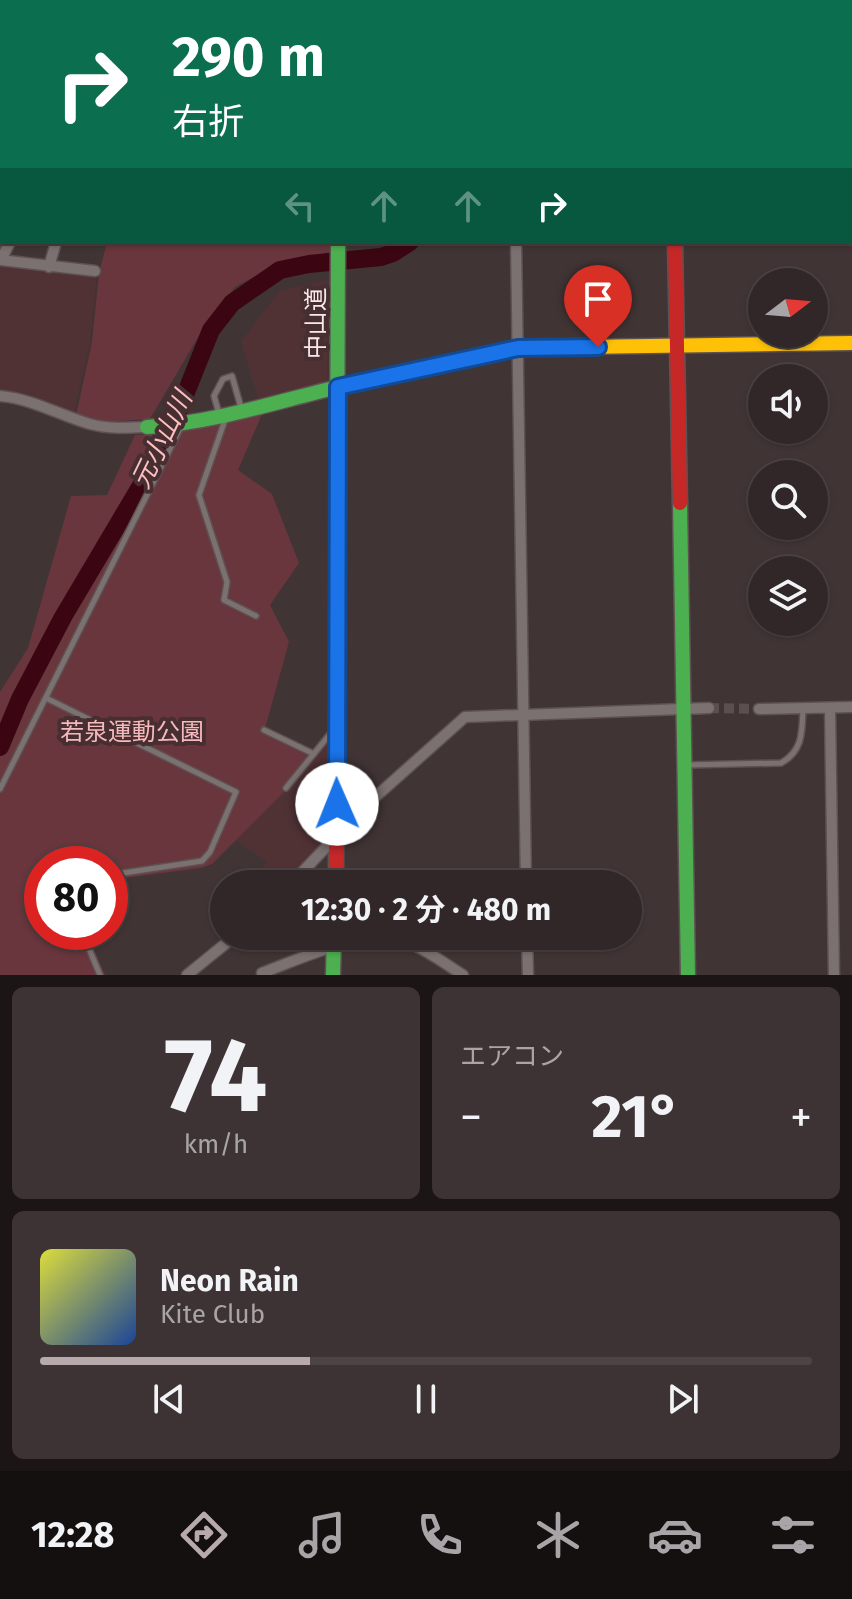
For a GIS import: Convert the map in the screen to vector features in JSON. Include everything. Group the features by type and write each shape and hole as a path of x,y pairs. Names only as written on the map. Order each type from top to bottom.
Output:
{"main road":[{"path":"675,244 688,975"},
{"name":"中山道","path":"337,870 338,247"},
{"path":"147,427 180,425 230,415 338,387 518,348 852,343"},
{"path":"333,975 334,950"}],"street":[{"path":"49,267 55,244"},
{"path":"516,244 526,870"},
{"path":"0,260 95,271"},
{"path":"0,396 21,398 92,424 117,429 147,427"},
{"path":"759,709 852,707"},
{"path":"304,870 338,834 465,717 709,708"},
{"path":"830,709 834,975"},
{"path":"187,975 218,950"},
{"path":"259,974 314,950"},
{"path":"420,950 449,971 463,975"},
{"path":"527,950 528,975"}],"lane":[{"path":"230,415 214,396 223,379 232,376 230,415 199,495 227,582 224,600 256,616"},
{"path":"0,789 180,425"},
{"path":"46,698 236,792 210,852 202,861 128,872"},
{"path":"685,765 781,763 789,759 800,744 803,708"},
{"path":"286,788 336,727"},
{"path":"264,730 314,754"},
{"path":"90,950 100,975"}],"shaded area":[{"path":"0,264 97,274 90,343 74,413 30,395 0,391"},
{"path":"327,280 327,381 323,385 259,403 241,341 280,291"},
{"path":"328,740 326,843 297,870 259,870 267,862 236,840 288,791"}],"green space":[{"path":"106,244 329,244 329,252 267,270 235,287 204,327 150,419 105,422 76,415 92,342 99,273"},
{"name":"若泉運動公園","path":"262,414 238,470 272,494 299,563 270,605 289,642 264,732 311,754 283,787 286,790 212,864 201,868 128,878 128,846 24,846 24,950 94,950 105,975 0,975 0,692 28,648 71,496 107,495 135,435 176,433"}],"waterway":[{"name":"元小山川","path":"0,747 20,699 63,617 165,445 211,330 232,303 280,270 381,257 407,244"},
{"name":"元小山川","path":"0,731 6,728"}],"tunnel":[{"path":"709,708 759,709"}],"traffic: fast":[{"path":"337,486 338,244"},
{"path":"147,427 220,417 338,387 517,348"},
{"path":"680,503 688,975"},
{"path":"333,975 334,950"}],"traffic: slow":[{"path":"517,348 852,343"}],"traffic: jam":[{"path":"675,244 680,503"},
{"path":"336,870 337,486"}],"route":[{"path":"337,804 338,387 518,348 598,347"}]}
